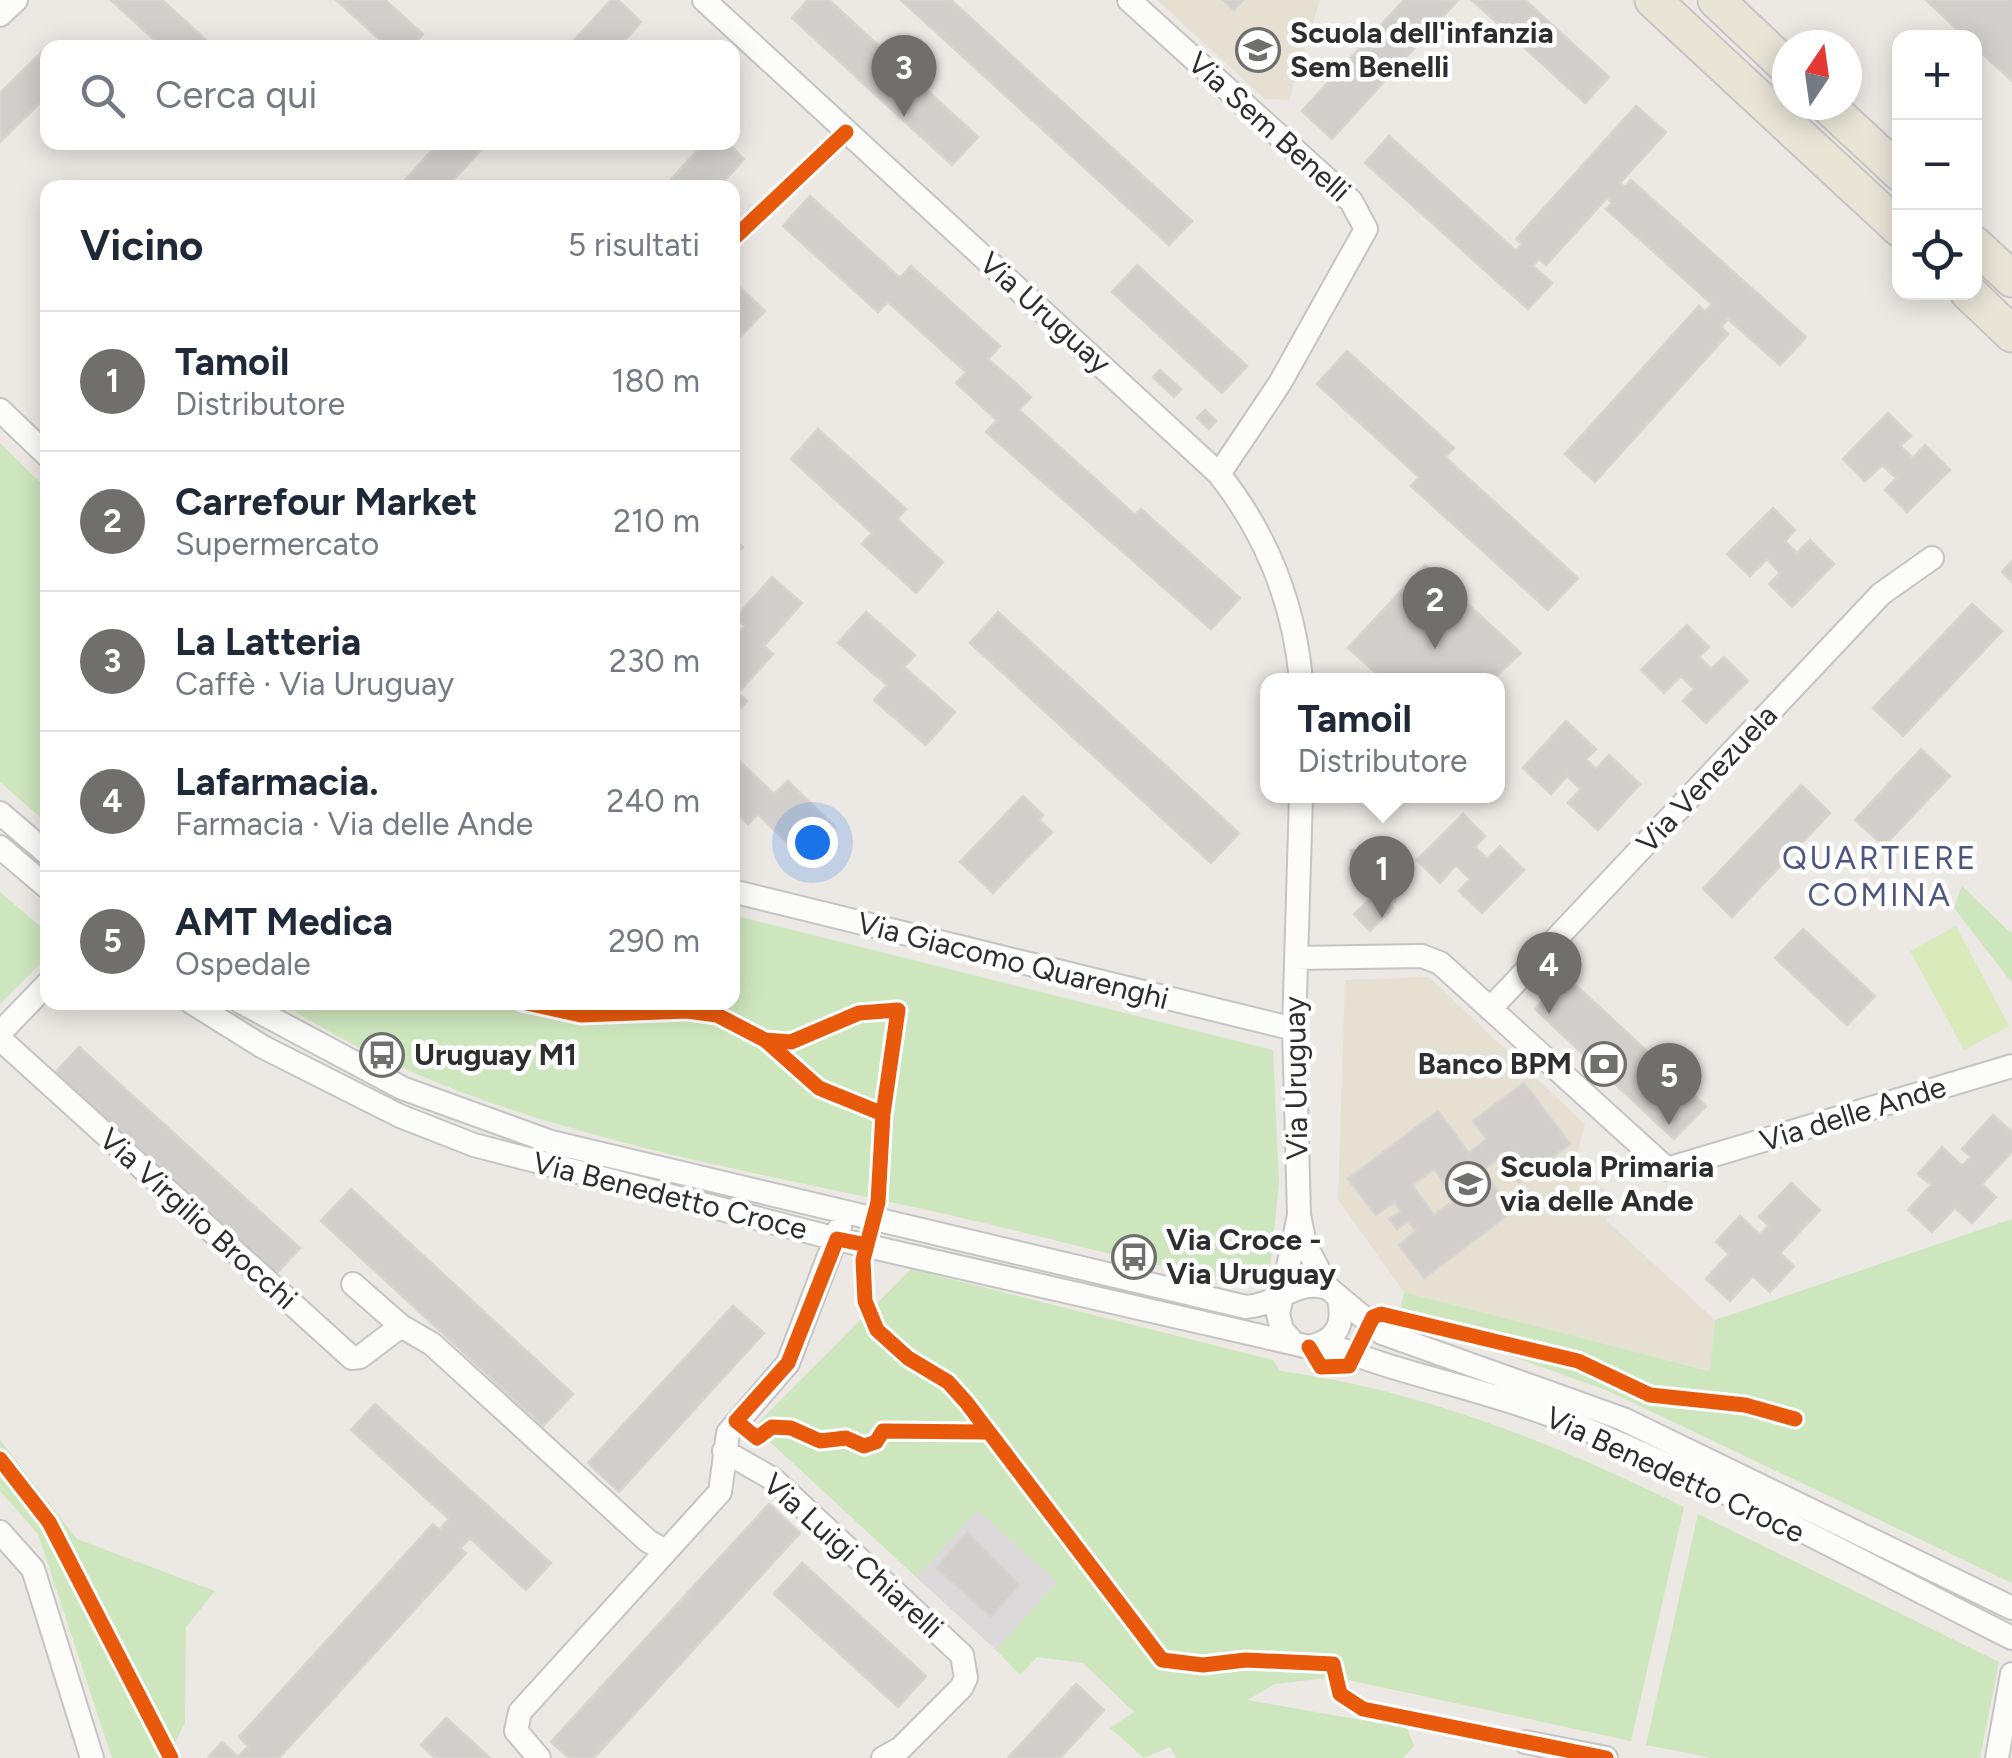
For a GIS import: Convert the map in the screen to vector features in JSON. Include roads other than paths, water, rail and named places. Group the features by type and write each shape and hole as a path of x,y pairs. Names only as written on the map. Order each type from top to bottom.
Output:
{"main road":[{"path":"1654,0 1892,222"},
{"path":"1716,0 1772,53"},
{"path":"1843,120 1892,166"},
{"path":"1982,251 2012,279"},
{"path":"1976,300 2012,334"}],"street":[{"path":"0,16 16,0"},
{"name":"Via Sem Benelli","path":"1129,0 1351,201 1366,229 1290,366 1219,474"},
{"name":"Via Uruguay","path":"721,5 1219,474 1255,527 1277,572 1296,634 1300,673"},
{"path":"0,410 40,448"},
{"name":"Via Venezuela","path":"1490,1009 1881,594 1932,558"},
{"name":"Via Uruguay","path":"1283,1298 1299,1215 1294,1029 1302,803"},
{"path":"0,812 40,847"},
{"path":"0,847 40,881"},
{"name":"Via Giacomo Quarenghi","path":"740,893 1294,1029"},
{"name":"Via delle Ande","path":"1296,958 1422,956 1440,964 1667,1169 2012,1066"},
{"path":"0,1036 40,991"},
{"name":"Via Benedetto Croce","path":"205,1010 328,1080 400,1116 474,1145 837,1239 1294,1342"},
{"name":"Via Benedetto Croce","path":"256,1010 402,1088 501,1126 622,1160 1246,1306 1283,1298"},
{"name":"Via Virgilio Brocchi","path":"0,1036 352,1358 360,1357 400,1326"},
{"name":"Via Luigi Chiarelli","path":"539,1758 519,1738 516,1722 720,1492 724,1451 736,1421 788,1363 837,1239 843,1212"},
{"path":"1299,1215 1306,1244 1333,1294 1343,1316 1338,1332 1326,1343 1309,1347 1294,1342 1282,1330 1278,1314 1283,1298 1296,1287 1312,1283 1333,1294"},
{"path":"353,1284 400,1326 432,1344 648,1541 666,1551"},
{"name":"Via Benedetto Croce","path":"1333,1294 1382,1333 1623,1419 2012,1608"},
{"name":"Via Benedetto Croce","path":"1326,1343 1372,1362 1513,1401 1627,1446 2012,1638"},
{"name":"Via Luigi Chiarelli","path":"724,1451 773,1480 962,1655 966,1678 962,1688 902,1748 883,1758"},
{"path":"0,1532 33,1570 92,1758"},
{"path":"1997,1758 2012,1674"},
{"path":"1525,1742 1606,1758"}],"place":[{"name":"Scuola dell'infanzia Sem Benelli","path":"1258,50"},
{"name":"La Latteria","path":"904,117"},
{"name":"Carrefour Market","path":"1435,649"},
{"name":"Tamoil","path":"1382,918"},
{"name":"Lafarmacia.","path":"1549,1014"},
{"name":"Uruguay M1","path":"382,1055"},
{"name":"Banco BPM","path":"1604,1064"},
{"name":"AMT Medica","path":"1669,1125"},
{"name":"Scuola Primaria via delle Ande","path":"1468,1184"},
{"name":"Via Croce - Via Uruguay","path":"1134,1257"}],"district":[{"name":"QUARTIERE COMINA","path":"1880,876"}]}
